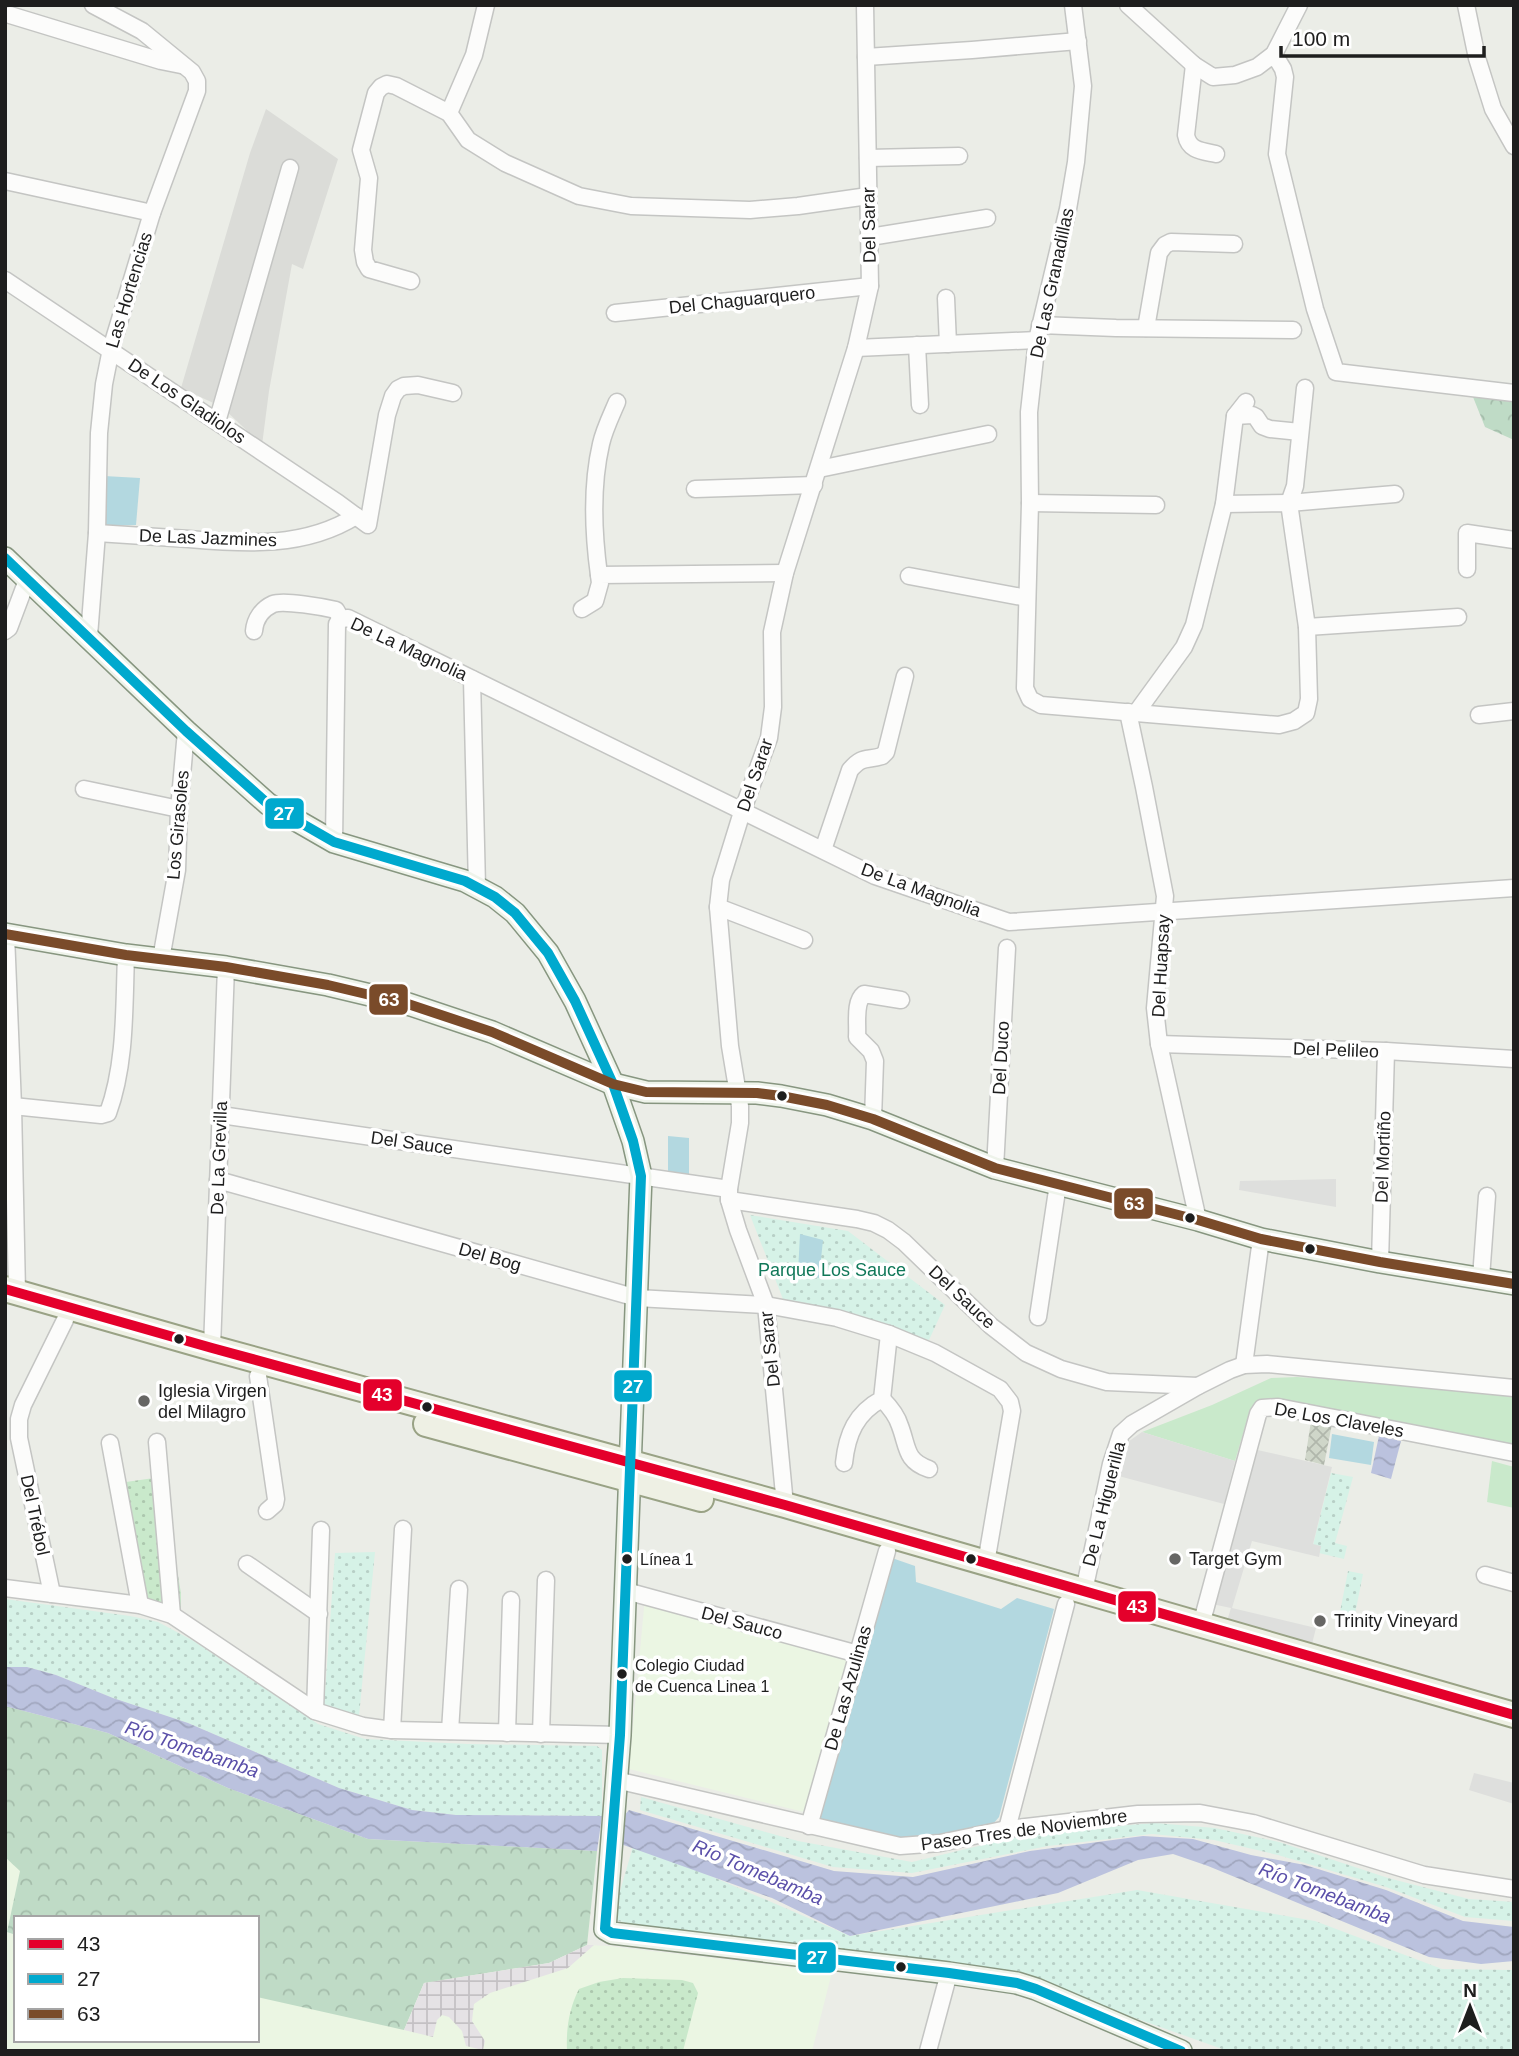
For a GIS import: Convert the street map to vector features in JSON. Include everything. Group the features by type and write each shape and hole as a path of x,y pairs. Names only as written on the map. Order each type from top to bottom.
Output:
{"main road":[{"path":"9,1295 65,1320 258,1376 630,1471 785,1505 986,1563 1075,1598 1514,1728"},
{"path":"9,1295 212,1349 630,1471 887,1551 1075,1598 1201,1625 1514,1715"}],"street":[{"name":"Las Hortencias","path":"89,636 104,384 111,349 152,213 197,91 197,80 192,72 142,31 93,5"},
{"path":"449,113 474,55 486,5"},
{"name":"Del Sarar","path":"785,1505 766,1305 738,1230 729,1195 740,1123 730,1046 718,907 721,880 769,738 772,722 772,632 786,573 856,348 870,286 865,5"},
{"name":"De Las Granadillas","path":"1073,5 1083,86 1076,162 1068,209 1038,332 1029,412 1030,503 1025,688 1030,699 1041,705 1132,713"},
{"path":"1128,5 1194,65 1213,77 1235,75 1257,67 1274,54 1299,5"},
{"path":"1466,5 1477,58 1493,109 1514,146"},
{"path":"10,15 161,61 183,65"},
{"path":"866,57 1078,41"},
{"path":"1274,54 1285,77 1278,154 1315,309 1336,372 1514,393"},
{"path":"1194,65 1186,135 1194,149 1216,154"},
{"path":"411,281 369,268 363,250 369,178 360,150 376,93 387,84 449,113 468,140 505,163 579,196 654,208 750,210 868,197"},
{"path":"868,158 959,156"},
{"path":"217,422 290,168"},
{"path":"5,181 152,213"},
{"path":"870,237 987,218"},
{"path":"1146,328 1160,253 1165,245 1171,242 1234,244"},
{"name":"De Los Gladiolos","path":"5,280 362,520"},
{"name":"Del Chaguarquero","path":"615,313 870,286"},
{"path":"946,298 948,344"},
{"path":"856,348 948,344 1038,332 1146,328 1293,330"},
{"path":"917,345 920,405"},
{"path":"362,520 387,415 398,389 418,385 453,393"},
{"path":"1132,713 1279,726 1294,722 1306,713 1310,699 1307,627 1289,503 1295,486 1305,388"},
{"path":"582,609 595,601 600,583 594,522 594,484 601,442 617,402"},
{"path":"1132,713 1184,647 1194,625 1224,504 1236,416 1246,402"},
{"path":"1236,416 1252,415 1265,428 1300,432"},
{"path":"695,489 816,477 988,434"},
{"path":"1224,504 1289,503 1395,494"},
{"path":"1030,503 1156,505"},
{"name":"De Las Jazmines","path":"97,533 234,543 288,541 362,520"},
{"path":"1467,569 1467,533 1514,540"},
{"path":"5,558 186,731 268,804 334,842 465,881 495,897 515,913 548,953 575,1000 613,1084 633,1141 641,1176 620,1735 605,1929 612,1933 1017,1983 1181,2051"},
{"path":"599,575 786,573"},
{"path":"909,576 1027,598"},
{"path":"5,631 9,628 27,580"},
{"name":"De La Magnolia","path":"254,631 259,615 274,603 336,610 341,619 348,618 876,876 1009,922 1514,888"},
{"path":"1307,627 1458,617"},
{"path":"334,842 337,624 341,619"},
{"path":"823,850 850,770 856,762 883,756 886,751 905,676"},
{"path":"471,679 477,887"},
{"path":"1479,715 1514,711"},
{"name":"Del Huapsay","path":"1132,713 1165,896 1155,1008 1159,1044 1198,1220"},
{"name":"Los Girasoles","path":"161,959 177,870 186,731"},
{"path":"84,789 179,809"},
{"path":"718,907 804,940"},
{"path":"9,1295 13,1105 6,935 126,955 226,967 328,985 408,1004 492,1032 613,1084 646,1092 781,1096 827,1105 873,1119 995,1168 1198,1220 1261,1239 1514,1284"},
{"name":"Del Duco","path":"995,1168 1007,948"},
{"path":"13,1105 101,1115 108,1113 122,1047 126,955"},
{"name":"De La Grevilla","path":"212,1349 226,967"},
{"path":"873,1119 875,1061 871,1051 858,1037 858,1001 864,994 901,1000"},
{"name":"Del Pelileo","path":"1159,1044 1386,1051 1514,1059"},
{"name":"Del Mortiño","path":"1380,1262 1386,1051"},
{"name":"Del Sauce","path":"221,1115 641,1176 874,1223 904,1242 991,1326 1026,1353 1061,1369 1107,1382 1198,1386"},
{"name":"Del Bog","path":"218,1180 637,1298 766,1305 837,1318 889,1334 935,1353 1000,1389 1010,1402 1012,1411 986,1563"},
{"path":"1038,1317 1058,1184"},
{"path":"1481,1279 1487,1196"},
{"path":"1261,1239 1244,1365 1267,1364 1514,1388"},
{"name":"Del Trébol","path":"52,1594 19,1438 19,1419 23,1405 65,1320"},
{"path":"889,1334 882,1399 899,1423 909,1457 917,1465 929,1469"},
{"name":"De La Higuerilla","path":"1007,1829 1075,1598 1113,1454 1121,1434 1132,1424 1198,1386 1244,1365"},
{"path":"258,1376 276,1499 275,1504 267,1511"},
{"path":"844,1463 850,1432 858,1417 869,1405 882,1399"},
{"name":"De Los Claveles","path":"1201,1625 1258,1413 1262,1408 1278,1408 1514,1453"},
{"path":"110,1443 140,1605"},
{"path":"157,1443 172,1615"},
{"path":"392,1730 403,1529"},
{"path":"315,1711 321,1530"},
{"name":"De Las Azulinas","path":"809,1826 887,1551"},
{"path":"247,1564 318,1614"},
{"path":"1485,1575 1514,1583"},
{"path":"541,1734 546,1580"},
{"path":"5,1588 140,1605 172,1615 315,1711 363,1726 392,1730 620,1735"},
{"path":"450,1731 459,1589"},
{"name":"Del Sauco","path":"626,1591 858,1654"},
{"path":"507,1733 511,1600"},
{"name":"Paseo Tres de Noviembre","path":"616,1789 900,1846 940,1843 1007,1829 1138,1814 1200,1813 1253,1822 1424,1875 1514,1889"},
{"path":"929,2051 949,1973"}],"shaded area":[{"path":"266,109 338,159 303,269 292,264 262,445 222,407 181,388 250,153"},
{"path":"104,476 140,478 136,525 104,526"},
{"path":"668,1136 689,1138 689,1176 668,1175"},
{"path":"1336,1179 1336,1207 1239,1190 1240,1181"},
{"path":"800,1234 823,1240 819,1278 798,1273"},
{"path":"1311,1421 1332,1424 1324,1465 1305,1460"},
{"path":"1142,1432 1235,1461 1224,1504 1111,1474 1118,1449"},
{"path":"1332,1434 1374,1442 1371,1465 1329,1458"},
{"path":"1253,1449 1332,1467 1313,1544 1321,1546 1319,1557 1252,1541 1232,1608 1316,1628 1312,1644 1226,1624 1231,1608 1212,1604"},
{"path":"892,1558 915,1566 916,1582 1001,1609 1017,1598 1054,1609 999,1817 993,1824 905,1841 819,1821"},
{"path":"645,1597 852,1653 808,1813 629,1769"},
{"path":"5,1706 368,1839 597,1851 587,1945 832,1972 812,2051 5,2051"},
{"path":"1474,1773 1514,1783 1514,1804 1469,1790"},
{"path":"587,1945 594,1945 568,1968 490,1993 474,2004 472,2021 485,2041 483,2050 466,2046 462,2031 449,2017 442,2015 437,2020 433,2037 404,2030 424,1983 549,1963"}],"green space":[{"path":"1473,397 1514,402 1514,440 1485,427"},
{"name":"Parque Los Sauce","path":"750,1215 848,1231 945,1305 929,1340 783,1299"},
{"path":"1271,1378 1404,1383 1514,1396 1514,1453 1262,1403 1250,1410 1235,1461 1142,1432 1212,1405"},
{"path":"1492,1461 1514,1467 1514,1508 1487,1502"},
{"path":"1331,1473 1353,1477 1335,1543 1347,1546 1344,1559 1319,1553 1313,1545"},
{"path":"161,1477 181,1593 181,1614 139,1596 119,1483"},
{"path":"375,1552 359,1716 324,1706 335,1553"},
{"path":"1348,1571 1363,1574 1353,1624 1338,1622"},
{"path":"5,1599 158,1622 192,1640 318,1724 365,1739 597,1746 602,1750 602,1816 456,1815 412,1810 339,1788 188,1723 113,1698 56,1675 27,1667 5,1667"},
{"path":"5,1706 108,1733 228,1788 368,1839 597,1851 587,1945 549,1963 424,1983 404,2030 259,1997 259,1916 14,1916 14,1934 7,1932 20,1871 5,1857"},
{"path":"641,1797 798,1841 912,1862 1037,1832 1155,1823 1215,1828 1279,1842 1388,1878 1469,1899 1514,1902 1514,1921 1465,1917 1386,1887 1278,1855 1214,1840 1152,1834 1048,1846 912,1873 833,1867 640,1810"},
{"path":"634,1843 850,1936 1137,1890 1315,1921 1442,1969 1514,1970 1514,2051 1228,2051 1025,1979 645,1928 612,1919"},
{"path":"623,1978 682,1980 693,1983 698,1993 683,2051 567,2051 569,2019 579,1989"}],"water":[{"path":"1379,1436 1401,1441 1391,1479 1371,1473"},
{"name":"Río Tomebamba","path":"5,1667 27,1667 56,1675 113,1698 188,1723 339,1788 412,1810 456,1815 602,1816 597,1851 368,1839 228,1788 108,1733 5,1706"},
{"name":"Río Tomebamba","path":"629,1810 834,1871 913,1877 1030,1851 1143,1836 1193,1839 1251,1855 1305,1865 1386,1890 1463,1921 1514,1927 1514,1961 1481,1964 1429,1957 1173,1854 1138,1860 1058,1893 850,1936 772,1898 618,1843 622,1818"}],"transit line":[{"name":"27","path":"5,558 186,731 268,804 334,842 465,881 495,897 515,913 548,953 575,1001 613,1084 633,1141 641,1176 620,1735 605,1929 612,1933 1017,1983 1181,2051"},
{"name":"63","path":"5,934 328,985 408,1004 492,1032 613,1084 646,1092 757,1093 827,1105 873,1119 995,1168 1198,1220 1261,1239 1514,1284"},
{"name":"43","path":"5,1289 785,1505 1514,1715"}],"place":[{"name":"Iglesia Virgen del Milagro","path":"144,1401"},
{"name":"Línea 1","path":"627,1559"},
{"name":"Target Gym","path":"1175,1559"},
{"name":"Trinity Vineyard","path":"1320,1621"},
{"name":"Colegio Ciudad de Cuenca Linea 1","path":"622,1674"}]}
